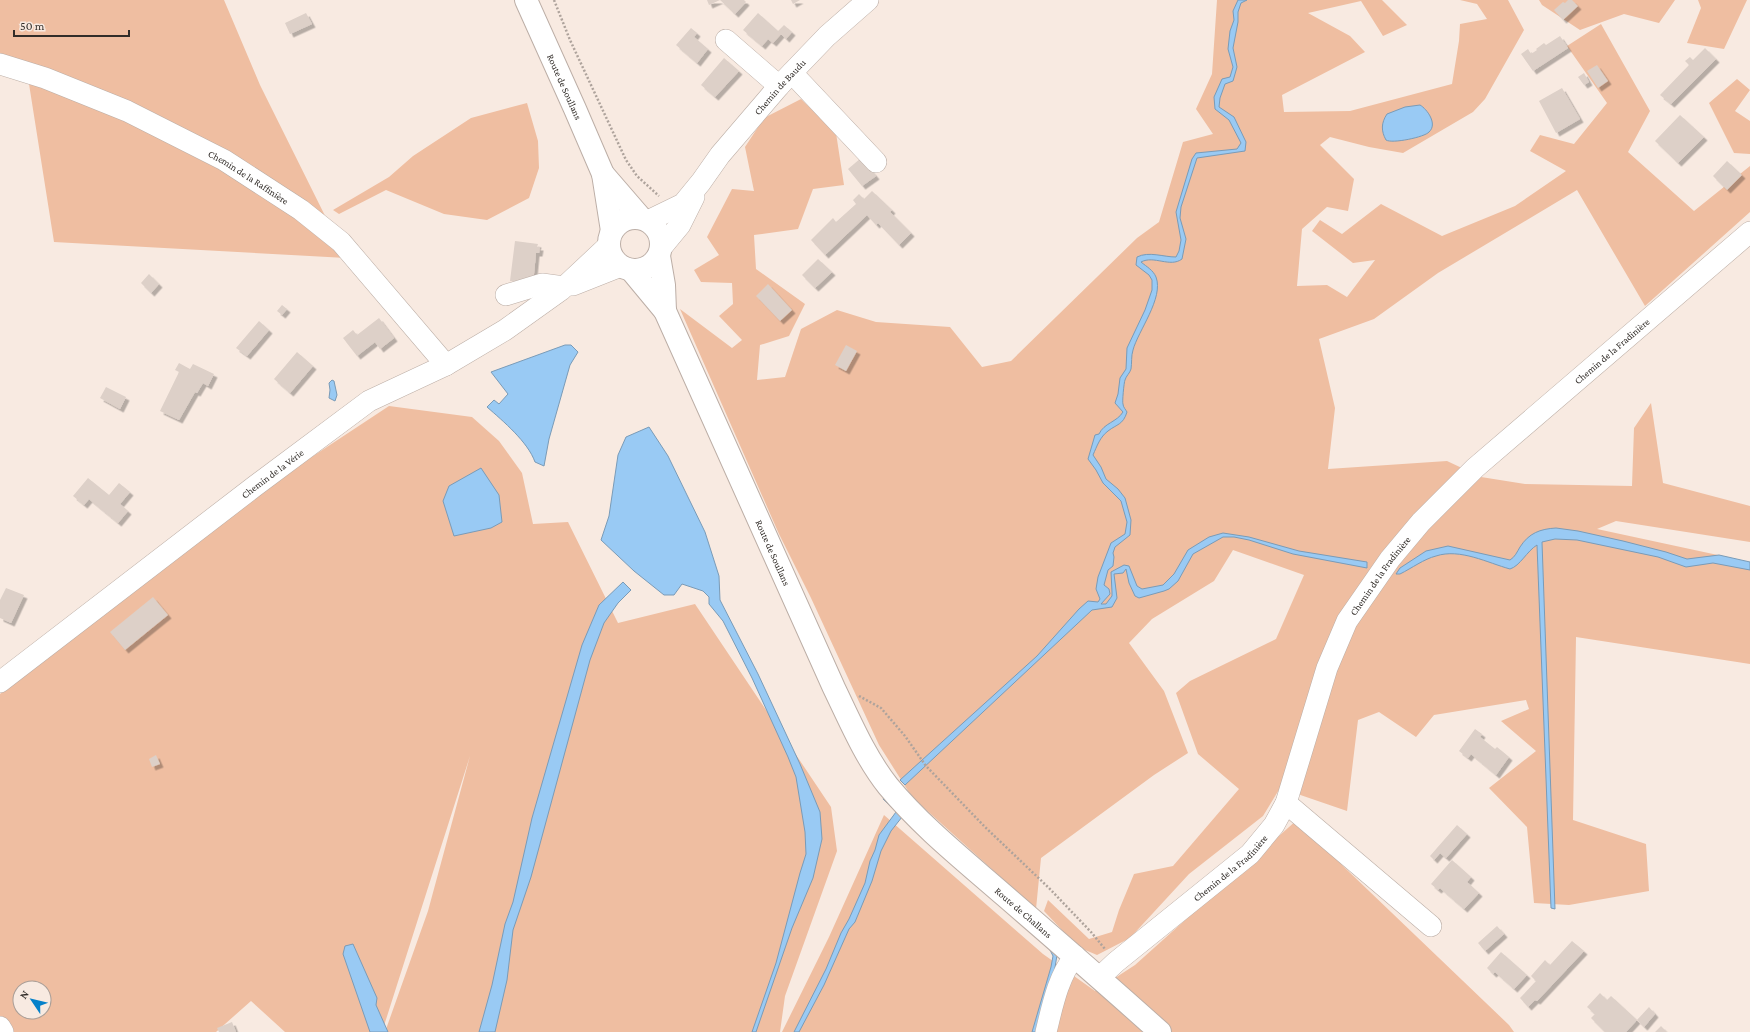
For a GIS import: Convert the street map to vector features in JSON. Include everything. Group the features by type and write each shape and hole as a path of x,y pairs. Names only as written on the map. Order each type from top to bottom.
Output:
{"main road":[{"name":"Route de Soullans","path":"526,0 603,174 611,238"},
{"name":"Route de Soullans","path":"603,174 644,220"},
{"path":"626,220 644,220 659,232 660,252 654,262 648,267 641,270 626,268 612,256 611,238 618,224 626,220"},
{"name":"Route de Soullans","path":"660,252 665,311"},
{"name":"Route de Soullans","path":"626,268 665,311 837,695 856,734 876,768 891,789"},
{"name":"Route de Challans","path":"891,789 927,827 1100,977 1160,1032"}],"street":[{"name":"Chemin de Baudu","path":"644,220 670,211 683,204 701,182 720,154 786,80 827,36 866,0"},
{"path":"726,40 786,80 876,162"},
{"name":"Chemin de la Raffinière","path":"0,64 45,78 127,111 224,160 301,210 341,242 446,365"},
{"name":"Chemin de Baudu","path":"660,252 680,225 701,182"},
{"name":"Chemin de la Fradinière","path":"1100,977 1116,962 1250,854 1274,825 1286,803 1327,668 1347,621 1390,559 1421,522 1475,468 1750,232"},
{"name":"Chemin de la Vérie","path":"0,682 255,486 369,401 446,365 505,330 563,289 611,238"},
{"name":"Chemin de la Vérie","path":"563,289 626,268"},
{"path":"506,295 542,284 563,289"},
{"path":"1286,803 1431,926"},
{"path":"1046,1032 1063,977 1070,962 1075,956"},
{"path":"0,1027 3,1032"}],"path":[{"path":"554,0 570,40 626,160 637,176 662,198 670,211"},
{"path":"855,694 881,708 926,766 1091,932 1116,962"}],"shaded area":[{"path":"0,0 224,0 260,85 346,258 54,242 26,65 0,58"},
{"path":"1217,0 1382,0 1407,25 1383,36 1361,1 1308,13 1350,36 1365,52 1282,95 1284,112 1350,111 1452,84 1459,41 1460,24 1487,19 1477,4 1460,0 1508,0 1524,30 1485,99 1473,112 1403,153 1369,147 1330,137 1320,145 1354,179 1348,211 1327,207 1302,229 1297,286 1327,285 1347,297 1375,260 1353,263 1312,231 1320,220 1342,234 1381,204 1442,236 1515,206 1566,171 1530,151 1540,135 1574,144 1607,103 1567,46 1601,24 1650,111 1628,152 1694,211 1750,166 1750,212 1645,306 1577,190 1438,273 1374,319 1319,339 1335,408 1328,469 1447,461 1481,477 1525,484 1632,486 1634,428 1651,403 1663,483 1750,506 1750,542 1616,521 1597,529 1727,557 1750,566 1750,664 1576,637 1573,820 1646,844 1649,891 1569,905 1534,903 1527,827 1489,788 1536,751 1501,721 1529,709 1526,700 1434,715 1416,737 1379,712 1358,720 1347,811 1280,788 1263,816 1189,874 1130,938 1097,955 1078,947 1044,911 1048,900 1089,939 1112,932 1119,910 1134,874 1173,866 1239,789 1198,754 1176,693 1190,681 1276,639 1304,575 1233,550 1214,581 1152,619 1129,643 1164,691 1188,753 1154,775 1041,858 1036,909 912,797 879,745 811,598 779,534 680,309 732,348 742,340 719,316 733,304 732,283 701,282 694,270 719,255 707,237 732,189 754,191 745,147 764,118 801,99 836,133 844,185 813,189 798,229 754,235 756,269 805,304 789,336 760,345 757,380 785,377 801,329 837,310 876,322 950,327 982,367 1011,361 1137,238 1159,222 1183,142 1213,134 1196,109 1212,74"},
{"path":"1539,0 1675,0 1659,23 1624,14 1580,30 1542,5"},
{"path":"1698,0 1747,0 1724,49 1687,43 1701,8"},
{"path":"1737,79 1750,90 1735,111 1750,121 1750,154 1734,153 1709,103"},
{"path":"527,103 538,141 539,168 529,198 487,220 444,214 386,190 339,214 333,210 389,177 413,156 471,118"},
{"path":"389,406 472,417 499,441 522,473 533,524 568,522 618,623 695,604 831,807 837,851 785,996 780,1032 385,1032 428,911 470,756 382,1032 285,1032 251,1001 216,1032 0,1032 0,694 289,472"},
{"path":"884,815 1043,954 1095,991 1135,965 1298,819 1345,868 1509,1025 1514,1032 782,1032 829,937"}],"water":[{"path":"1238,0 1247,0 1241,3 1238,12 1238,22 1233,48 1237,67 1233,81 1225,84 1220,98 1219,107 1234,117 1246,142 1245,151 1197,158 1181,207 1180,218 1186,239 1182,259 1172,262 1146,260 1141,262 1152,270 1156,277 1158,285 1154,304 1132,352 1131,369 1126,379 1123,392 1123,406 1127,412 1122,422 1103,436 1093,455 1101,467 1106,479 1118,489 1125,498 1131,520 1130,535 1115,547 1113,553 1113,566 1108,570 1104,585 1109,589 1110,594 1101,604 1106,604 1112,596 1111,572 1124,565 1129,566 1137,586 1142,589 1163,585 1174,574 1188,550 1209,537 1223,533 1249,537 1299,551 1367,562 1367,568 1293,554 1249,540 1234,537 1223,537 1193,554 1178,581 1169,589 1164,591 1139,598 1135,596 1129,583 1126,569 1123,573 1114,574 1117,598 1112,607 1092,610 905,785 900,780 1037,656 1079,609 1088,601 1098,602 1100,599 1096,589 1098,577 1111,543 1125,534 1127,522 1121,501 1103,483 1088,459 1095,435 1099,434 1104,427 1123,412 1115,403 1120,378 1126,369 1127,348 1145,310 1152,290 1152,280 1149,275 1136,265 1137,257 1151,254 1176,257 1181,240 1176,212 1192,159 1196,153 1237,149 1241,143 1229,120 1215,109 1214,97 1222,79 1230,77 1233,67 1228,49 1230,31 1234,20 1233,11"},
{"path":"1420,105 1426,110 1432,121 1429,132 1421,136 1408,139 1395,141 1386,140 1382,127 1387,114 1405,107"},
{"path":"565,345 571,345 578,352 570,365 549,439 544,466 535,462 532,454 521,440 487,407 494,400 499,404 508,394 491,372"},
{"path":"332,380 334,381 337,395 335,401 329,398 329,383"},
{"path":"649,427 668,456 705,532 719,576 720,600 758,674 800,764 820,812 822,839 813,878 792,928 756,1032 752,1032 776,963 806,854 805,832 796,777 752,678 723,621 709,604 709,597 703,591 682,584 674,595 664,595 634,571 601,540 609,516 618,455 626,437"},
{"path":"481,468 499,495 502,522 491,528 454,536 443,501 449,486"},
{"path":"1556,528 1578,531 1623,541 1687,559 1719,555 1750,562 1750,570 1713,563 1686,567 1658,557 1577,540 1555,539 1542,542 1555,909 1551,908 1537,545 1517,565 1510,569 1474,557 1445,554 1422,561 1400,574 1396,574 1400,568 1426,551 1448,546 1510,560 1515,556 1523,542 1531,535 1545,529"},
{"path":"623,582 631,590 618,603 604,623 590,660 531,877 513,930 507,980 495,1032 479,1032 492,985 505,924 513,902 532,818 582,645 599,605"},
{"path":"885,796 1057,955 1053,980 1037,1032 1032,1032 1051,967 1053,956 1050,950 902,817 891,831 881,851 872,881 855,922 849,929 824,985 799,1032 794,1032 826,969 841,933 865,883 870,861 879,835 896,812 883,799"},
{"path":"353,944 377,998 376,1005 388,1032 370,1032 343,954 345,946"}],"building":[{"path":"707,0 720,0 709,5"},
{"path":"720,0 744,0 746,2 735,14"},
{"path":"791,0 800,0 793,4"},
{"path":"1568,0 1572,0 1578,6 1563,20 1554,10 1563,2 1565,3"},
{"path":"306,13 312,24 290,34 285,23"},
{"path":"758,13 778,31 784,25 792,32 786,39 781,34 773,43 768,39 762,46 743,30"},
{"path":"691,28 697,33 694,37 708,49 697,63 676,45"},
{"path":"1560,36 1568,48 1533,71 1521,54 1528,49 1531,54 1544,43 1546,45"},
{"path":"1705,48 1716,59 1671,104 1660,95 1689,65 1685,61 1690,57 1693,60"},
{"path":"724,58 739,71 715,97 701,85"},
{"path":"1597,65 1608,81 1598,88 1587,71"},
{"path":"1584,73 1589,82 1584,85 1578,77"},
{"path":"1562,88 1580,119 1556,133 1539,101"},
{"path":"1680,115 1704,137 1678,163 1655,141"},
{"path":"861,158 876,176 862,186 848,169"},
{"path":"1727,161 1742,175 1727,190 1713,176"},
{"path":"872,191 892,210 890,212 911,233 899,245 878,223 876,225 867,215 825,255 811,240 833,218 836,222 856,204 853,200 859,194 864,199"},
{"path":"515,241 538,244 537,247 540,247 539,253 536,253 533,284 510,281"},
{"path":"818,259 832,272 815,288 802,275"},
{"path":"149,274 159,284 151,293 141,283"},
{"path":"768,284 792,310 780,321 756,296"},
{"path":"282,305 287,309 282,315 277,311"},
{"path":"379,318 394,338 380,349 375,342 357,356 343,338 353,330 357,335"},
{"path":"259,321 269,330 247,356 236,348"},
{"path":"846,345 857,351 846,371 835,365"},
{"path":"297,352 313,366 290,393 274,379"},
{"path":"179,363 190,369 193,364 214,374 208,386 203,383 197,393 195,392 179,420 160,411 179,372 175,370"},
{"path":"106,387 126,397 120,409 100,398"},
{"path":"88,478 109,495 119,483 130,492 120,504 128,511 118,523 89,499 84,505 73,496"},
{"path":"6,588 24,595 11,623 0,618 0,600"},
{"path":"153,597 168,615 125,650 110,632"},
{"path":"1475,729 1482,734 1480,737 1495,749 1497,747 1509,757 1496,775 1471,754 1468,758 1459,751"},
{"path":"156,755 160,764 152,767 149,759"},
{"path":"1457,825 1467,834 1446,858 1440,853 1434,860 1430,856"},
{"path":"1452,860 1471,877 1467,882 1479,893 1464,909 1440,888 1438,890 1431,884"},
{"path":"1497,926 1504,934 1485,951 1478,943"},
{"path":"1572,941 1584,951 1537,1001 1535,1000 1528,1007 1520,998 1536,981 1531,976 1545,960 1550,965"},
{"path":"1501,952 1527,975 1514,989 1495,972 1493,974 1487,968"},
{"path":"1600,993 1607,1000 1611,996 1637,1020 1626,1032 1605,1032 1591,1018 1595,1014 1587,1007"},
{"path":"1649,1007 1655,1014 1644,1027 1637,1020"},
{"path":"232,1022 236,1032 219,1032 217,1028"},
{"path":"1661,1026 1667,1032 1655,1032"}]}
